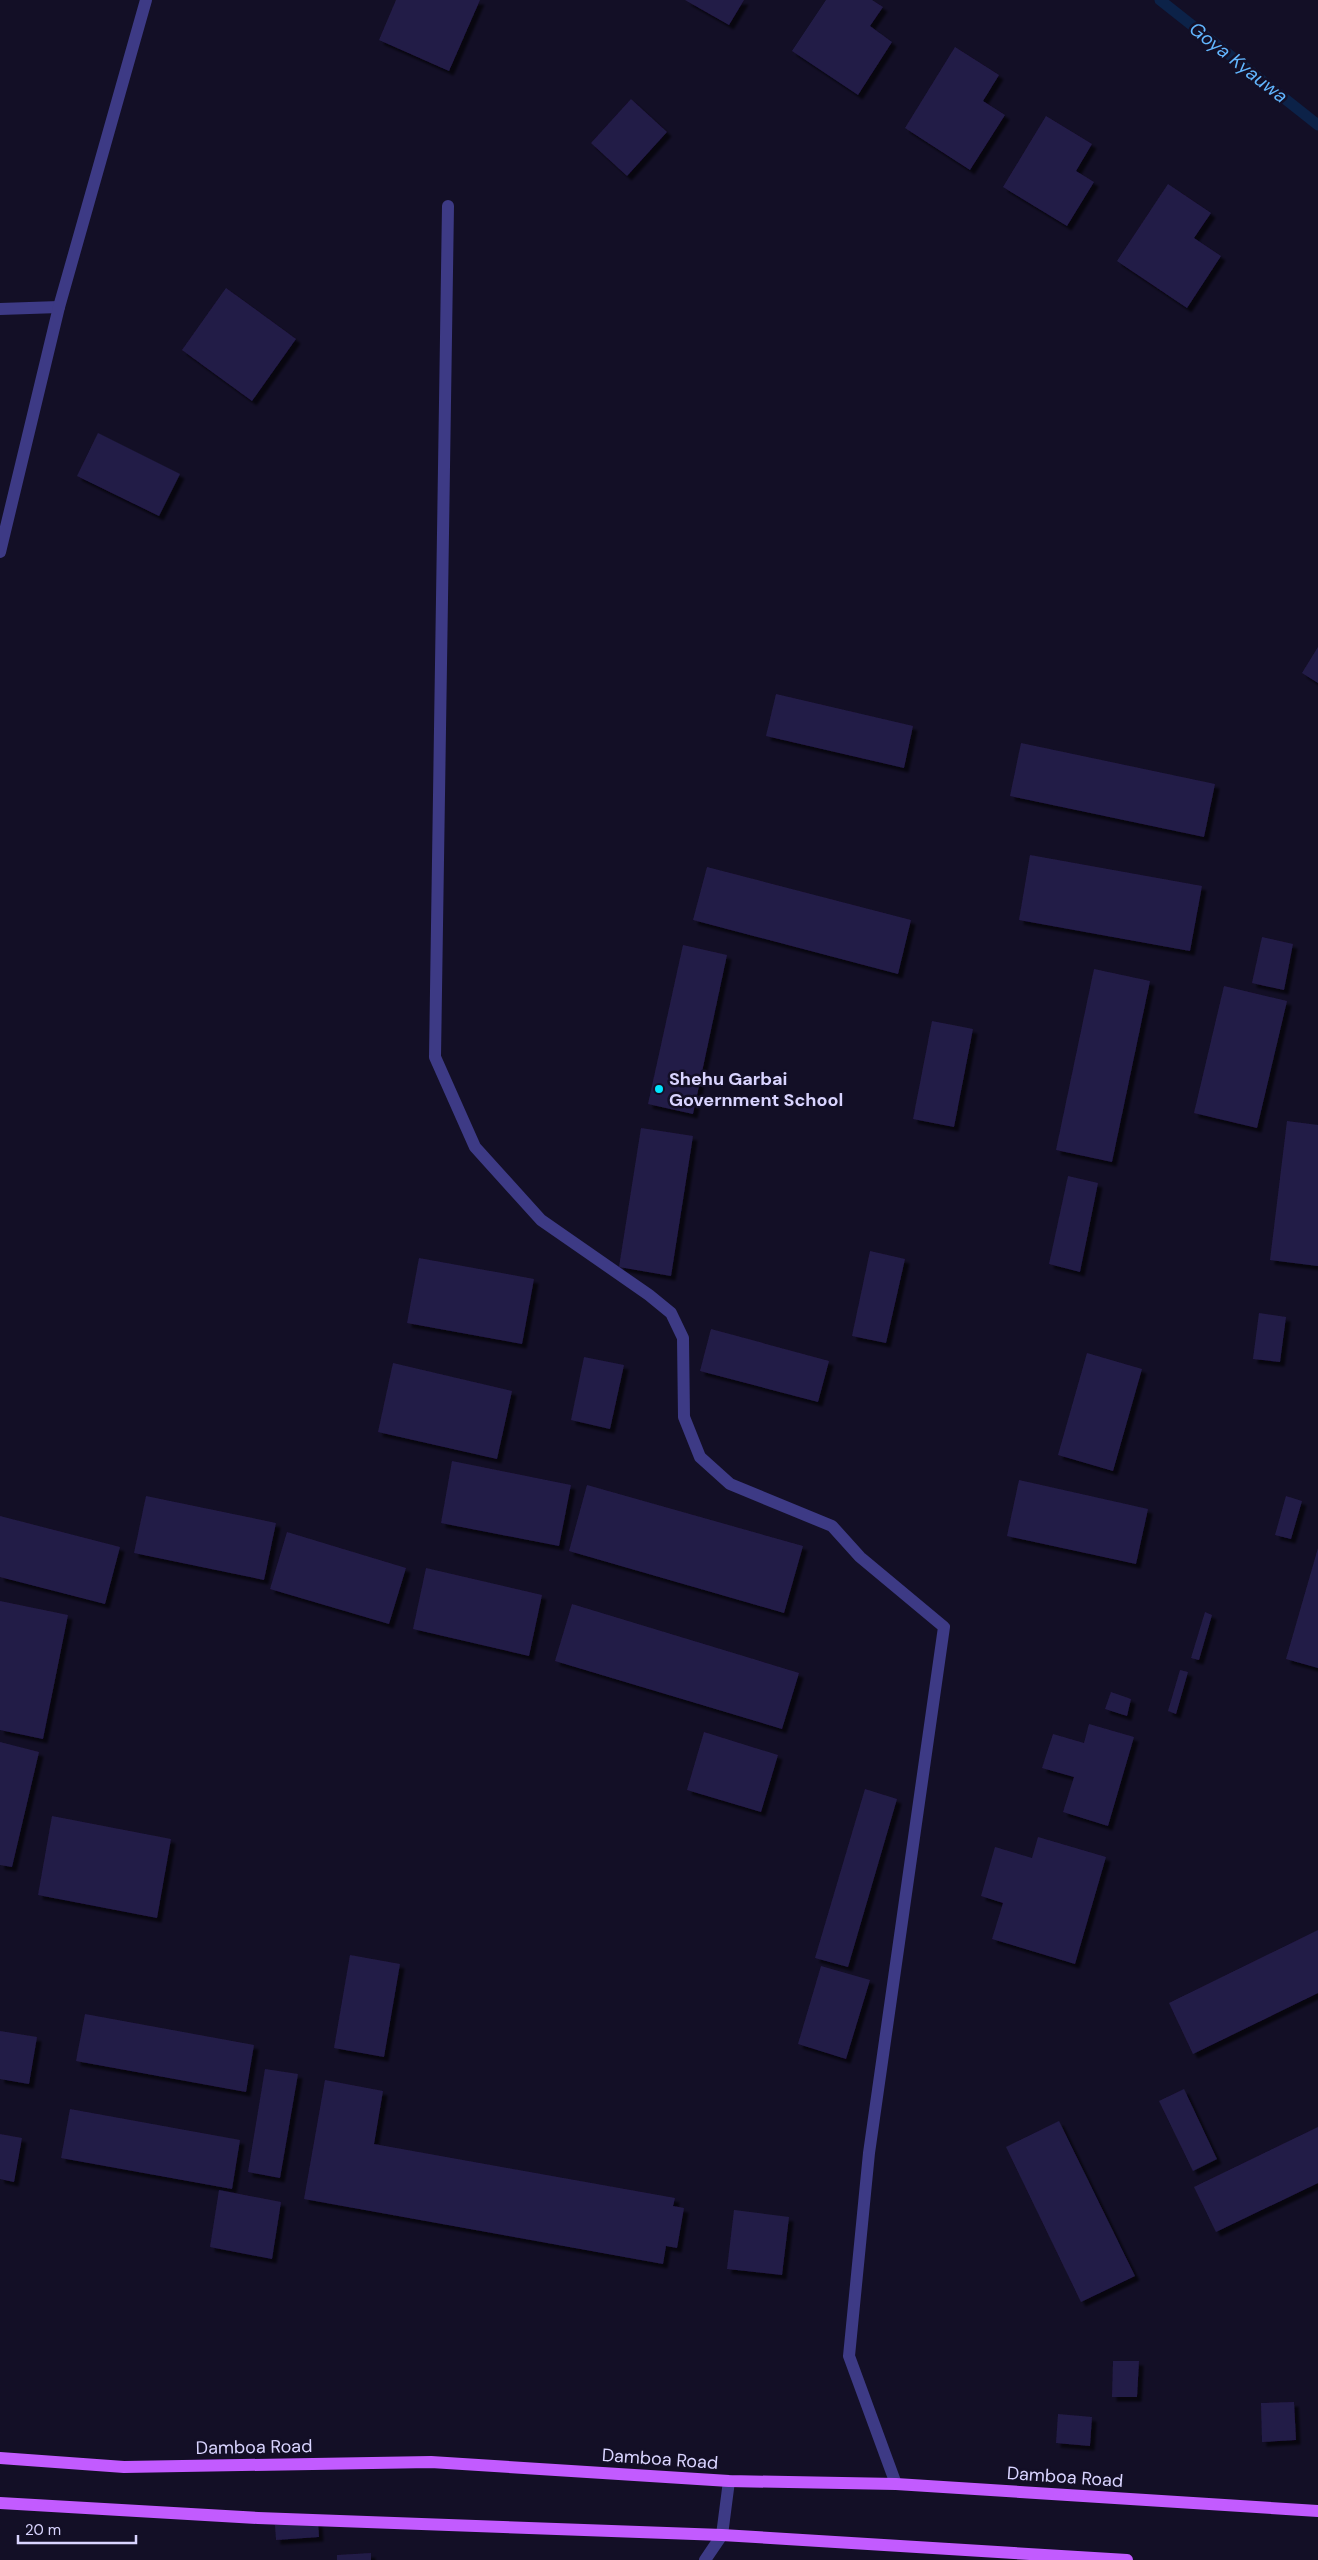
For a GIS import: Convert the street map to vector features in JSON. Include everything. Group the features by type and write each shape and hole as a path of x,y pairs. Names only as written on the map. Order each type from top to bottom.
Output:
{"main road":[{"name":"Damboa Road","path":"0,2458 124,2466 431,2462 729,2481 896,2484 1318,2511"},
{"path":"0,2504 278,2518 722,2535 1127,2560"}],"street":[{"path":"0,552 59,307 146,0"},
{"path":"448,206 435,1057 475,1147 541,1220 649,1295 671,1313 683,1338 684,1417 700,1457 730,1484 832,1526 860,1557 944,1627 869,2153 848,2356 896,2484"},
{"path":"0,309 59,307"},
{"path":"705,2560 722,2535 729,2481"}],"building":[{"path":"396,0 480,0 449,71 379,40"},
{"path":"685,0 744,0 729,25"},
{"path":"826,0 872,0 883,7 870,26 892,42 858,95 792,51"},
{"path":"955,47 999,75 983,101 1005,115 970,170 905,128"},
{"path":"631,99 667,132 627,176 591,143"},
{"path":"1046,116 1092,144 1076,171 1094,182 1067,226 1003,187"},
{"path":"1168,184 1211,213 1194,238 1221,256 1187,308 1117,261"},
{"path":"226,288 296,339 252,401 182,350"},
{"path":"98,433 180,474 159,516 77,476"},
{"path":"1318,647 1318,683 1302,673"},
{"path":"776,694 913,726 904,768 766,736"},
{"path":"1021,743 1215,784 1204,837 1010,796"},
{"path":"1030,855 1202,886 1190,951 1019,920"},
{"path":"707,867 911,920 898,974 693,920"},
{"path":"1262,937 1293,944 1284,990 1252,983"},
{"path":"683,945 727,955 693,1114 648,1104"},
{"path":"1094,969 1150,981 1112,1162 1056,1150"},
{"path":"1224,986 1287,1001 1257,1128 1194,1113"},
{"path":"932,1021 973,1029 954,1127 913,1119"},
{"path":"1287,1121 1318,1125 1318,1266 1270,1260"},
{"path":"641,1128 693,1136 671,1276 619,1267"},
{"path":"1068,1176 1098,1183 1080,1272 1049,1264"},
{"path":"870,1251 905,1259 886,1343 852,1336"},
{"path":"419,1258 534,1279 522,1344 407,1323"},
{"path":"1259,1313 1286,1317 1280,1362 1253,1359"},
{"path":"711,1329 829,1361 818,1402 700,1371"},
{"path":"1087,1353 1142,1369 1113,1471 1058,1455"},
{"path":"584,1357 624,1365 610,1429 571,1420"},
{"path":"393,1363 512,1391 497,1459 378,1432"},
{"path":"452,1461 571,1485 559,1546 441,1523"},
{"path":"1019,1480 1148,1509 1136,1564 1007,1536"},
{"path":"587,1485 803,1546 784,1613 569,1551"},
{"path":"146,1496 276,1523 264,1580 134,1553"},
{"path":"1286,1496 1302,1501 1291,1539 1275,1535"},
{"path":"0,1516 120,1547 105,1604 0,1577"},
{"path":"287,1532 406,1568 389,1624 270,1589"},
{"path":"1318,1548 1318,1668 1286,1659"},
{"path":"426,1568 542,1595 529,1656 413,1629"},
{"path":"0,1601 68,1615 43,1739 0,1730"},
{"path":"572,1604 799,1673 782,1729 555,1661"},
{"path":"1205,1612 1212,1615 1199,1660 1191,1658"},
{"path":"1180,1670 1188,1672 1176,1714 1168,1711"},
{"path":"1111,1692 1131,1699 1127,1716 1105,1709"},
{"path":"1089,1724 1134,1737 1108,1826 1063,1812 1074,1777 1042,1768 1053,1734 1084,1743"},
{"path":"704,1732 778,1755 761,1812 687,1790"},
{"path":"0,1742 39,1752 12,1867 0,1865"},
{"path":"865,1789 897,1799 848,1967 815,1958"},
{"path":"52,1816 171,1839 157,1918 38,1895"},
{"path":"1038,1837 1106,1857 1075,1964 992,1939 1003,1903 981,1896 995,1847 1032,1858"},
{"path":"1318,1930 1318,1993 1193,2054 1169,2003"},
{"path":"350,1955 400,1964 384,2057 334,2048"},
{"path":"821,1966 870,1980 846,2059 798,2044"},
{"path":"85,2014 254,2045 246,2092 76,2061"},
{"path":"0,2031 37,2037 29,2084 0,2079"},
{"path":"265,2069 298,2074 280,2178 248,2172"},
{"path":"325,2080 383,2091 374,2144 675,2198 673,2206 684,2208 677,2248 666,2246 663,2264 304,2199"},
{"path":"1184,2089 1217,2159 1193,2171 1159,2101"},
{"path":"70,2109 240,2140 232,2189 61,2158"},
{"path":"1059,2121 1135,2276 1081,2302 1006,2147"},
{"path":"1318,2127 1318,2183 1216,2232 1194,2187"},
{"path":"0,2134 22,2138 14,2182 0,2179"},
{"path":"219,2190 281,2202 272,2259 210,2247"},
{"path":"734,2210 789,2217 782,2275 727,2269"},
{"path":"1113,2361 1139,2361 1137,2397 1112,2397"},
{"path":"1294,2402 1296,2440 1262,2442 1261,2403"},
{"path":"1058,2414 1092,2417 1090,2446 1056,2443"},
{"path":"318,2522 319,2537 276,2540 275,2525"},
{"path":"371,2553 371,2560 337,2560 337,2555"}],"waterway":[{"name":"Goya Kyauwa","path":"1160,0 1318,125"}],"place":[{"name":"Shehu Garbai Government School","path":"659,1089"}]}
